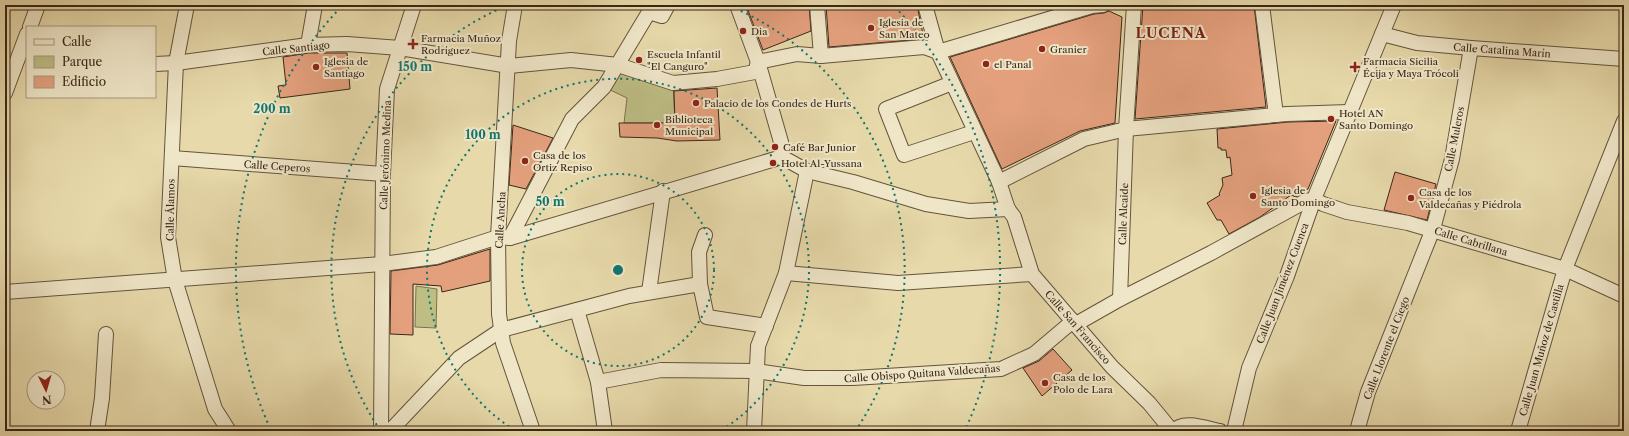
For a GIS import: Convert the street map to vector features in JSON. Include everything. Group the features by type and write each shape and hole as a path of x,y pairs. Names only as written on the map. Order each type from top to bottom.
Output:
{"street":[{"path":"30,26 38,5"},
{"name":"Calle Álamos","path":"187,5 176,62 168,238 175,280 221,431"},
{"path":"308,45 315,5"},
{"name":"Calle Jerónimo Medina","path":"381,431 383,174 387,88 414,5"},
{"name":"Calle Ancha","path":"515,5 509,41 504,237 499,314 503,343 533,431"},
{"path":"504,237 572,119 604,87 649,12 662,16 668,5"},
{"path":"737,5 758,62 781,142 782,156"},
{"path":"817,5 821,56"},
{"name":"Calle San Francisco","path":"925,5 938,52 974,132 999,182 1008,209 1014,217 1032,274 1112,367 1149,403 1173,431"},
{"path":"758,62 797,54 821,56 924,47 938,52 1092,6 1103,5"},
{"name":"Calle Alcaide","path":"1120,299 1126,129 1134,5"},
{"path":"1262,5 1276,115"},
{"name":"Calle Juan Jiménez Cuenca","path":"1234,431 1249,368 1287,276 1314,198 1394,5"},
{"name":"Calle Catalina Marín","path":"1382,34 1417,43 1624,59"},
{"path":"5,93 20,71 26,39"},
{"name":"Calle Santiago","path":"156,64 308,45 347,44 400,48 508,66 571,60 618,65 673,83 716,79 755,72 758,62"},
{"name":"Calle Muleros","path":"1418,266 1433,229 1452,159 1471,48"},
{"path":"952,83 886,109 904,155 974,132"},
{"path":"999,182 1084,139 1126,129 1276,115 1349,112"},
{"name":"Calle Juan Muñoz de Castilla","path":"1518,431 1565,269 1624,122"},
{"path":"5,292 383,264 436,257 782,156 807,171 853,182 907,200 969,211 1008,209"},
{"name":"Calle Ceperos","path":"172,158 383,174"},
{"path":"754,431 758,346 786,273 807,171"},
{"path":"649,292 663,191"},
{"name":"Calle Cabrillana","path":"1314,198 1323,204 1347,212 1405,222 1433,229 1565,269 1624,296"},
{"name":"Calle Obispo Quitana Valdecañas","path":"598,382 661,370 756,371 804,378 853,378 1001,369 1034,354 1074,323 1211,253 1314,198"},
{"path":"704,235 699,252 700,284 707,317 766,326"},
{"name":"Calle Llorente el Ciego","path":"1357,431 1368,392 1418,266"},
{"path":"786,273 898,282 1032,274"},
{"path":"390,431 459,358 501,330 629,296 700,284"},
{"path":"577,310 598,382 605,431"},
{"path":"97,431 102,398 106,334"},
{"name":"Calle Álamos","path":"215,409 229,431"},
{"path":"1173,431 1179,426 1188,425 1220,431"}],"green space":[{"path":"618,65 673,83 675,123 624,123 627,98 604,87"},
{"path":"416,286 437,289 436,328 415,327"}],"building":[{"path":"746,5 809,5 811,31 763,50"},
{"name":"Iglesia de San Mateo","path":"826,5 917,5 924,39 829,47"},
{"path":"1143,5 1254,5 1266,107 1135,119"},
{"path":"1109,11 1122,17 1115,123 1080,131 1002,169 950,57 1094,14"},
{"name":"Iglesia de Santiago","path":"309,53 347,53 350,89 280,98 278,86 286,85 283,57"},
{"name":"Palacio de los Condes de Hurts","path":"717,88 720,140 677,141 657,138 620,137 619,123 675,123 674,91"},
{"path":"1336,121 1308,189 1296,197 1291,195 1260,217 1229,234 1221,220 1217,220 1207,203 1220,195 1219,194 1223,185 1222,178 1232,175 1230,157 1227,158 1226,150 1221,150 1221,148 1218,148 1217,129 1288,122"},
{"name":"Casa de los Ortiz Repiso","path":"513,125 553,138 526,189 509,185"},
{"name":"Casa de los Valdecañas y Piédrola","path":"1395,172 1436,184 1427,220 1384,210"},
{"path":"490,249 490,281 442,292 441,286 413,284 413,335 390,334 391,271 438,265"},
{"name":"Casa de los Polo de Lara","path":"1053,349 1072,370 1042,396 1023,368 1039,361"}],"place":[{"name":"Iglesia de San Mateo","path":"871,28"},
{"name":"Dia","path":"743,31"},
{"name":"Farmacia Muñoz Rodríguez","path":"413,44"},
{"name":"Granier","path":"1042,49"},
{"name":"Escuela Infantil \"El Canguro\"","path":"639,60"},
{"name":"el Panal","path":"986,64"},
{"name":"Iglesia de Santiago","path":"316,67"},
{"name":"Farmacia Sicilia Écija y Maya Trócoli","path":"1355,67"},
{"name":"Palacio de los Condes de Hurts","path":"696,103"},
{"name":"Hotel AN Santo Domingo","path":"1331,119"},
{"name":"Biblioteca Municipal","path":"657,125"},
{"name":"Café Bar Junior","path":"775,147"},
{"name":"Casa de los Ortiz Repiso","path":"525,161"},
{"name":"Hotel Al-Yussana","path":"773,163"},
{"name":"Iglesia de Santo Domingo","path":"1253,196"},
{"name":"Casa de los Valdecañas y Piédrola","path":"1411,198"},
{"name":"Casa de los Polo de Lara","path":"1045,383"}],"district":[{"name":"LUCENA","path":"1171,33"}]}
